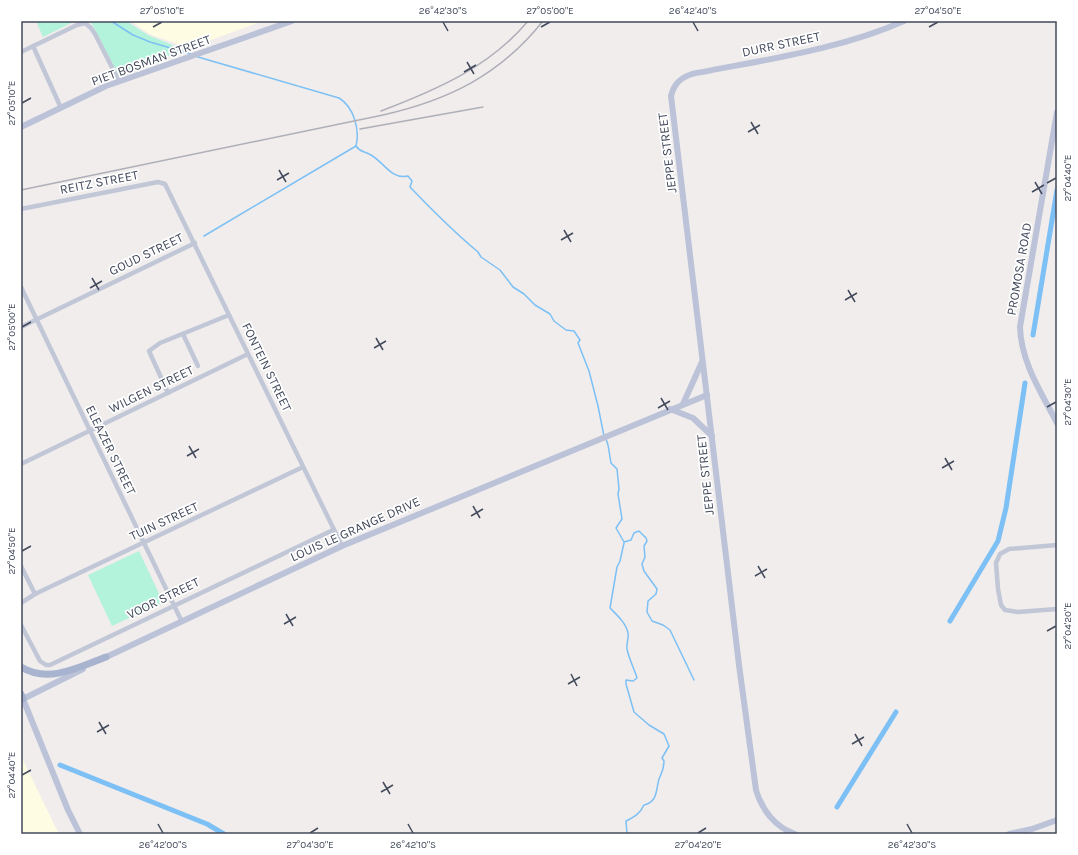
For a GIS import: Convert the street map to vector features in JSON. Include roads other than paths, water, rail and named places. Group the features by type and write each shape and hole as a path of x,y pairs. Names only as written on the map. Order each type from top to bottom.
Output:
{"main road":[{"path":"21,667 34,674 52,675 63,673 106,657"}],"street":[{"name":"PIET BOSMAN STREET","path":"21,127 119,81 281,23 292,21"},
{"name":"DURR STREET","path":"671,96 675,85 679,80 692,74 838,43 880,31 904,21"},
{"path":"21,52 77,25 85,23 95,34 119,81"},
{"path":"33,46 62,108"},
{"name":"JEPPE STREET","path":"671,96 739,665 756,790 759,801 769,816 780,826 795,834"},
{"name":"PROMOSA ROAD","path":"1057,112 1020,327 1020,340 1028,365 1057,423"},
{"name":"REITZ STREET","path":"21,209 158,182 165,184 173,197"},
{"name":"FONTEIN STREET","path":"173,197 342,546"},
{"name":"GOUD STREET","path":"21,327 195,243"},
{"name":"ELEAZER STREET","path":"21,287 182,622"},
{"path":"168,393 149,351 160,343 229,315"},
{"path":"183,334 198,366"},
{"name":"WILGEN STREET","path":"21,464 248,354"},
{"path":"683,404 702,361"},
{"name":"LOUIS LE GRANGE DRIVE","path":"22,698 342,546 670,409 707,395"},
{"path":"670,409 693,418 712,436"},
{"name":"TUIN STREET","path":"21,603 35,594 303,467"},
{"name":"VOOR STREET","path":"21,625 40,661 46,665 50,665 333,530"},
{"path":"1057,545 1005,550 998,556 996,563 1000,601 1006,610 1018,612 1057,609"},
{"path":"21,566 35,594"},
{"path":"22,698 68,810 80,834"},
{"path":"1009,834 1032,829 1057,820"}],"waterway":[{"path":"111,21 133,35 150,42 191,54"},
{"path":"198,57 339,98 349,107 355,119 357,133 356,146 204,236"},
{"path":"356,146 360,150 374,157 396,175 408,176 412,181 410,187 443,221 478,252 481,257 500,270 513,287 524,294 535,305 550,314 554,321 566,330 574,331 580,340 578,343 589,371 604,436"},
{"path":"1033,335 1057,190"},
{"path":"950,621 998,541 1006,508 1025,383"},
{"path":"606,439 611,463 617,469 618,494 622,519 616,528 624,542 631,540 634,533 639,531 646,538 647,541 644,546 645,557 642,564 644,571 657,589 656,594 648,601 647,612 652,621 663,625 670,630 694,680"},
{"path":"624,543 617,567 610,608 618,616 628,633 627,649 637,678 633,681 626,680 626,684 634,712 649,725 664,734 669,746 662,758 664,761 664,766 654,798 652,801 644,805 641,811 626,821 627,834"},
{"path":"837,807 896,712"},
{"path":"60,765 207,824 224,834"}],"railway":[{"path":"381,111 422,95 479,64 497,52 528,21"},
{"path":"21,190 383,115 430,102 472,83 491,71 526,40 543,21"},
{"path":"360,129 483,107"}]}
